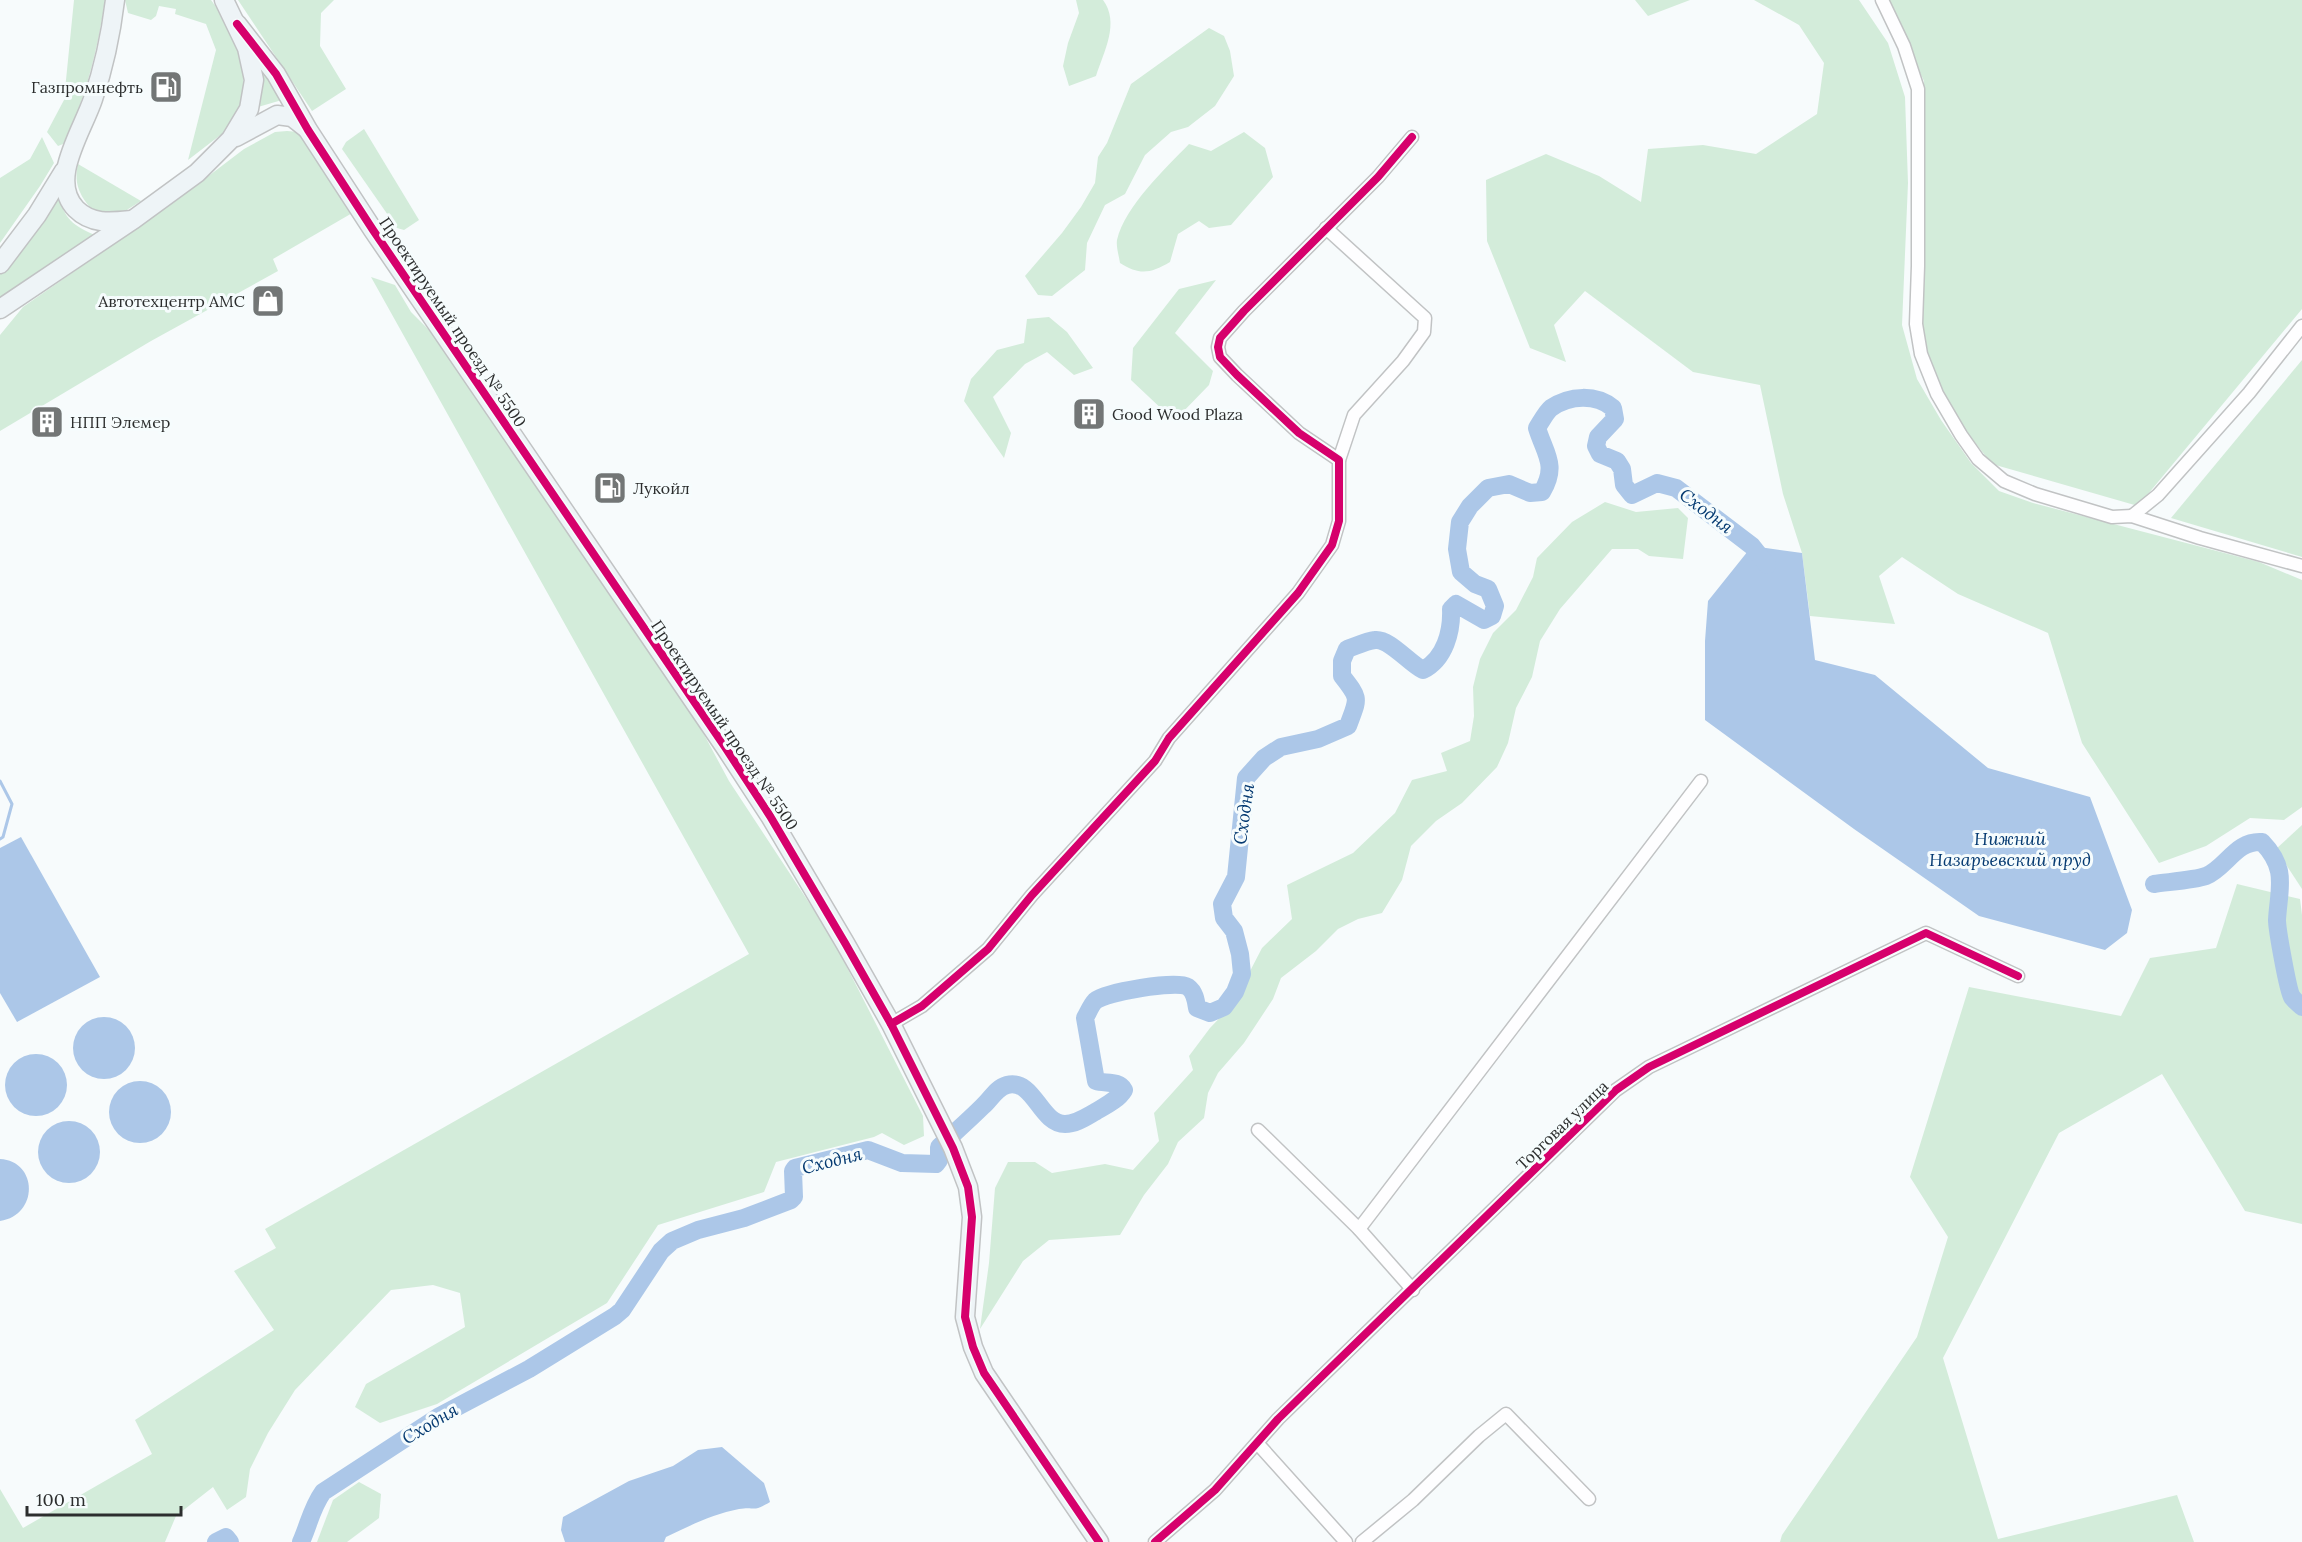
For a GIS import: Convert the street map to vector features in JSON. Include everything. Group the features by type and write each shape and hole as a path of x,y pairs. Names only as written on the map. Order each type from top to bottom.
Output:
{"street":[{"path":"0,264 37,216 65,170 99,81 115,0"},
{"path":"0,309 134,219 197,173 231,139 249,110 254,80 247,48 224,0"},
{"path":"1882,0 1904,46 1918,89 1916,324 1921,354 1937,394 1978,459 2004,481 2035,494 2112,517 2132,516 2200,538 2302,566"},
{"name":"Проектируемый проезд № 5500","path":"237,24 276,74 308,130 373,231 592,549 763,804 891,1024 953,1148 969,1187 972,1216 965,1317 973,1347 984,1374 1099,1542"},
{"name":"Проектируемый проезд № 5500","path":"231,139 276,115 292,117 308,130"},
{"path":"1339,460 1299,433 1237,375 1220,357 1218,347 1220,338 1378,177 1412,137"},
{"path":"65,170 63,182 67,196 84,216 108,222 134,219"},
{"path":"891,1024 921,1006 988,949 1032,895 1155,760 1169,738 1298,593 1332,545 1339,521 1339,460 1354,415 1403,361 1424,332 1425,318 1326,228"},
{"path":"2132,516 2158,495 2249,393 2302,326"},
{"path":"1359,1229 1701,782"},
{"name":"Торговая улица","path":"1155,1542 1215,1490 1278,1419 1616,1090 1649,1067 1926,933 2018,976"},
{"path":"1257,1130 1359,1229 1413,1290"},
{"path":"1362,1542 1413,1500 1479,1436 1506,1414 1589,1499"},
{"path":"1258,1444 1346,1542"}],"green space":[{"path":"74,0 105,0 86,86 68,136 63,144 58,146 47,132 64,100"},
{"path":"125,0 211,0 219,11 243,63 244,99 227,130 188,160 216,50 206,24 175,14 176,9 159,6 156,16 151,20 128,13"},
{"path":"238,0 334,0 321,13 320,46 346,89 312,111"},
{"path":"1076,0 1103,0 1108,9 1110,28 1096,76 1069,86 1063,66 1068,43 1079,13"},
{"path":"1635,0 1690,0 1648,16"},
{"path":"1754,0 1859,0 1888,43 1905,97 1908,183 1902,325 1917,379 1941,420 1971,463 1999,491 2033,503 2259,562 2302,580 2302,807 2284,820 2250,818 2206,846 2159,863 2082,743 2048,633 1958,594 1902,557 1879,576 1895,624 1810,616 1802,553 1783,494 1760,385 1693,372 1585,291 1554,325 1566,362 1530,348 1487,241 1486,180 1546,154 1599,176 1641,202 1648,149 1703,145 1756,154 1817,114 1824,63 1799,25"},
{"path":"1885,0 2302,0 2302,309 2138,506 1992,464 1954,416 1919,337 1924,81"},
{"path":"1209,28 1224,36 1230,51 1234,76 1215,106 1188,127 1171,132 1145,155 1125,194 1105,205 1087,243 1085,270 1052,296 1038,295 1025,276 1062,233 1095,183 1098,157 1107,143 1131,84"},
{"path":"261,70 264,70 282,100 258,107"},
{"path":"364,129 419,220 404,230 397,228 342,149 346,142"},
{"path":"275,132 299,132 354,212 273,259 278,271 151,341 0,431 0,335 23,307 177,200 244,149"},
{"path":"1244,132 1265,148 1273,177 1231,225 1209,228 1199,221 1178,234 1170,262 1156,269 1133,270 1120,263 1117,240 1121,227 1137,201 1169,164 1189,144 1211,151"},
{"path":"42,137 54,163 0,243 0,178 30,159"},
{"path":"78,164 141,201 122,213 95,213 79,191"},
{"path":"58,196 71,221 95,235 0,298 0,273 26,242"},
{"path":"371,277 395,285 411,312 434,335 700,727 729,781 831,936 923,1116 924,1136 904,1145 882,1133 776,1162 764,1192 658,1225 607,1303 437,1404 380,1423 355,1407 366,1384 465,1327 460,1293 433,1285 391,1290 295,1390 268,1433 250,1469 246,1497 227,1510 213,1487 176,1516 165,1542 0,1542 0,1489 23,1528 152,1454 135,1420 274,1330 234,1271 276,1248 265,1229 749,954"},
{"path":"1216,280 1175,333 1213,371 1209,385 1176,419 1166,413 1131,380 1133,348 1179,289"},
{"path":"1049,317 1067,332 1093,368 1074,375 1047,352 1025,364 993,397 1011,433 1004,458 964,401 971,379 997,350 1024,343 1027,319"},
{"path":"2302,360 2302,557 2171,518"},
{"path":"1605,502 1636,512 1678,508 1688,518 1683,559 1649,556 1638,549 1612,549 1560,609 1540,641 1532,677 1516,708 1508,743 1497,767 1462,803 1436,821 1411,846 1402,880 1382,913 1358,919 1338,929 1316,951 1281,978 1273,999 1244,1043 1218,1073 1208,1093 1204,1118 1178,1142 1168,1164 1144,1195 1120,1235 1049,1240 1023,1261 980,1329 989,1263 995,1188 1008,1162 1035,1162 1052,1173 1105,1164 1133,1170 1159,1141 1154,1113 1193,1070 1189,1056 1210,1028 1233,1004 1262,948 1292,919 1287,885 1353,853 1395,813 1412,780 1447,771 1441,753 1470,741 1474,716 1473,687 1480,659 1493,633 1516,610 1533,577 1537,558 1572,522"},
{"path":"2302,825 2302,889 2276,849"},
{"path":"2237,884 2300,899 2302,915 2302,1224 2245,1211 2162,1074 2059,1133 1943,1358 1998,1539 2177,1495 2194,1542 1780,1542 1782,1535 1917,1337 1948,1237 1910,1177 1969,987 2121,1016 2150,958 2216,948"},
{"path":"359,1482 381,1494 379,1518 347,1542 317,1542 333,1500"}],"water":[{"name":"Нижний Назарьевский пруд","path":"1752,546 1802,553 1815,660 1875,675 1988,768 2090,797 2132,910 2127,933 2105,950 1979,916 1854,829 1705,720 1705,641 1708,601"},
{"path":"21,837 100,977 17,1022 0,993 0,848"},
{"path":"104,1017 116,1019 126,1026 133,1036 135,1048 133,1060 126,1070 116,1077 104,1079 92,1077 82,1070 75,1060 73,1048 75,1036 82,1026 92,1019"},
{"path":"36,1054 48,1056 58,1063 65,1073 67,1085 65,1097 58,1107 48,1114 36,1116 24,1114 14,1107 7,1097 5,1085 7,1073 14,1063 24,1056"},
{"path":"140,1081 152,1083 162,1090 169,1100 171,1112 169,1124 162,1134 152,1141 140,1143 128,1141 118,1134 111,1124 109,1112 111,1100 118,1090 128,1083"},
{"path":"69,1121 81,1123 91,1130 98,1140 100,1152 98,1164 91,1174 81,1181 69,1183 57,1181 47,1174 40,1164 38,1152 40,1140 47,1130 57,1123"},
{"path":"0,1159 13,1162 22,1169 29,1188 22,1209 13,1217 0,1221"},
{"path":"722,1447 764,1483 770,1502 757,1508 744,1508 711,1517 666,1537 664,1542 565,1542 561,1530 563,1517 629,1481 673,1466 698,1450"}],"waterway":[{"name":"Сходня","path":"301,1542 313,1510 323,1492 438,1417 529,1369 615,1316 622,1310 661,1251 672,1241 698,1230 744,1218 791,1200 794,1197 793,1171 795,1168 868,1150 902,1163 936,1164 939,1160 939,1147 997,1091 1007,1085 1024,1088 1056,1122 1065,1124 1077,1122 1111,1103 1124,1090 1119,1085 1096,1081 1085,1018 1095,1001 1112,994 1141,988 1181,985 1192,991 1197,1008 1210,1013 1224,1007 1235,992 1242,974 1234,931 1224,918 1222,904 1236,877 1246,778 1264,758 1281,747 1318,739 1348,726 1356,700 1342,676 1342,661 1347,649 1368,641 1381,640 1423,670 1431,665 1442,652 1450,626 1451,609 1456,604 1484,620 1492,616 1495,606 1488,589 1475,584 1461,572 1457,549 1460,522 1470,506 1488,488 1509,484 1530,493 1542,492 1547,483 1550,467 1537,428 1551,408 1566,401 1583,398 1599,400 1613,408 1615,419 1598,437 1596,446 1600,454 1617,461 1622,469 1624,485 1632,495 1657,483 1676,488 1752,546 1767,565"},
{"path":"0,781 12,804 3,837 0,839"},
{"name":"Сходня","path":"2154,884 2206,876 2245,845 2262,842 2276,861 2279,870 2277,920 2285,972 2290,992 2302,1007"},
{"name":"Сходня","path":"216,1542 226,1537 230,1542"}],"cycle path":[{"path":"237,24 276,74 308,130 373,230 725,747 770,816 891,1024 953,1148 968,1187 972,1217 965,1317 973,1347 984,1373 1099,1542"},
{"path":"891,1024 922,1006 988,949 1032,895 1155,761 1169,738 1298,593 1332,545 1339,521 1339,460 1299,433 1220,357 1218,347 1220,338 1244,311 1378,177 1412,137"},
{"path":"1155,1542 1215,1490 1278,1419 1616,1090 1649,1067 1926,933 2018,976"}],"place":[{"name":"Газпромнефть","path":"166,87"},
{"name":"Автотехцентр АМС","path":"268,301"},
{"name":"Good Wood Plaza","path":"1089,414"},
{"name":"НПП Элемер","path":"47,422"},
{"name":"Лукойл","path":"610,488"}]}
